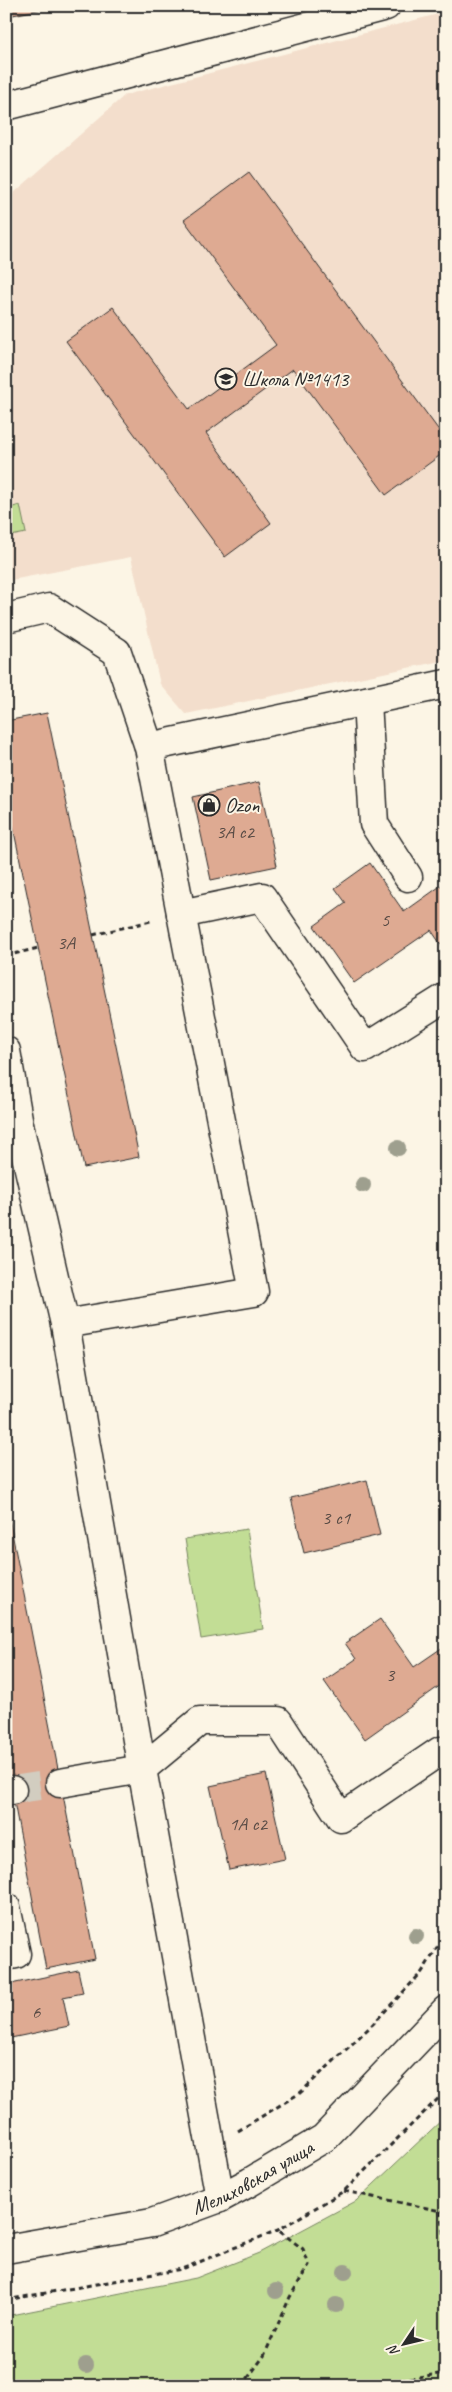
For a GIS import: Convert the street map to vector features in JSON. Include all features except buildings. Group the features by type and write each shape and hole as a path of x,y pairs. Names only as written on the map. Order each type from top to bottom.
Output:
{"street":[{"path":"6,106 334,12 386,6"},
{"path":"6,618 49,608 117,652 149,746 254,1292 65,1324"},
{"path":"149,746 446,684"},
{"path":"367,701 374,824 408,876"},
{"path":"181,914 262,897 365,1048 446,997"},
{"path":"6,1051 13,1132 65,1324 142,1769 220,2198"},
{"path":"60,1782 142,1769 200,1721 278,1721 341,1818 440,1751"},
{"path":"6,1907 16,1954 6,1956"},
{"name":"Мелиховская улица","path":"6,2249 152,2223 220,2198 324,2138 446,2010"}],"path":[{"path":"93,935 181,914"},
{"path":"6,956 38,948"},
{"path":"211,2144 225,2139 300,2093 371,2026 422,1972 446,1934"},
{"path":"344,2191 446,2212"},
{"path":"440,2211 446,2255"},
{"path":"242,2386 264,2356 290,2297 309,2265 303,2248 278,2230"},
{"path":"356,2386 446,2373"}],"shaded area":[{"name":"Школа №1413","path":"446,12 446,660 186,714 160,684 131,557 6,581 6,200 125,95"}],"green space":[{"path":"20,505 26,533 6,537 6,509"},
{"path":"247,1529 263,1629 201,1639 185,1539"},
{"path":"446,2116 446,2386 6,2386 6,2316 196,2278 259,2253 356,2201"}],"tunnel":[{"path":"12,1790 60,1783"}],"place":[{"name":"Школа №1413","path":"226,379"},
{"name":"Ozon","path":"209,805"}]}
